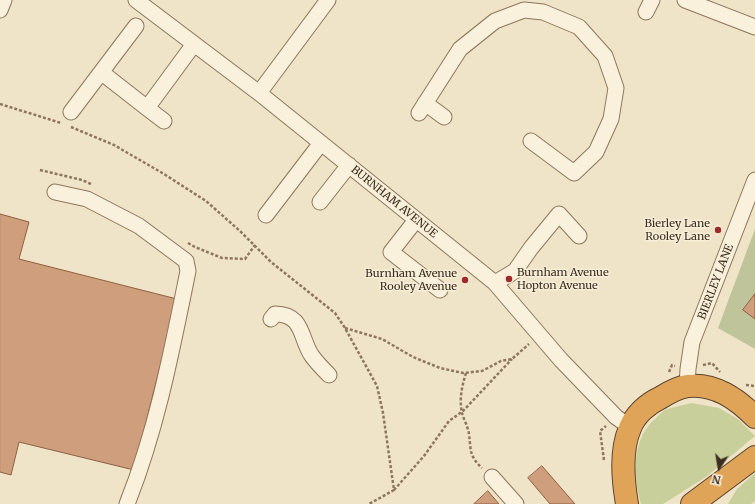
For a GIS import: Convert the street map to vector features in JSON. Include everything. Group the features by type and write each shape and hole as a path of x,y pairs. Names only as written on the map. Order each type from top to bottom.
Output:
{"highway":[{"path":"627,504 624,466 625,448 630,428 643,409 651,402 687,386 714,389 728,394 755,400"},
{"path":"728,394 755,417"},
{"path":"692,504 755,456"}],"street":[{"path":"0,10 4,0"},
{"path":"259,94 328,0"},
{"path":"685,0 755,27"},
{"name":"BURNHAM AVENUE","path":"139,1 349,165 495,283 592,394 616,418 630,428"},
{"path":"444,117 422,108 460,49 496,21 524,10 545,6 579,27 605,56 616,88 611,119 596,152 573,178 531,141"},
{"path":"68,121 86,92 136,26"},
{"path":"147,108 194,44"},
{"path":"101,72 164,121"},
{"path":"266,216 321,143"},
{"path":"320,202 349,165"},
{"name":"BIERLEY LANE","path":"687,386 692,342 755,180"},
{"path":"55,192 87,199 139,226 186,261 188,271 170,360 139,474 127,504"},
{"path":"495,283 514,271 559,214 579,236"},
{"path":"416,220 391,252 440,290"},
{"path":"271,319 275,314 281,314 298,323 311,356 329,375"},
{"path":"492,478 516,504"}],"path":[{"path":"0,104 68,121 114,145 164,174 206,202 240,231 271,262 335,312 377,386 383,413 394,490"},
{"path":"345,328 382,339 413,357 440,368 466,373 482,371 501,361 512,359"},
{"path":"369,504 394,490 424,456 449,421 462,412 512,359 540,335"},
{"path":"466,373 461,392 462,412 469,433 470,449 474,460 492,478"}],"green space":[{"path":"755,229 755,349 718,328"},
{"path":"692,403 719,408 738,419 755,436 706,477 663,504 641,504 636,481 636,458 642,436 648,427 665,410"},
{"path":"755,473 755,501 751,504 728,504 737,489"}],"building":[{"path":"0,214 29,222 19,259 177,299 134,470 19,442 11,475 0,472"},
{"path":"755,294 755,319 743,310"},
{"path":"542,466 575,504 550,504 528,478"},
{"path":"488,491 499,504 474,504"}],"place":[{"name":"Bierley Lane Rooley Lane","path":"718,230"},
{"name":"Burnham Avenue Hopton Avenue","path":"509,279"},
{"name":"Burnham Avenue Rooley Avenue","path":"465,280"}]}
